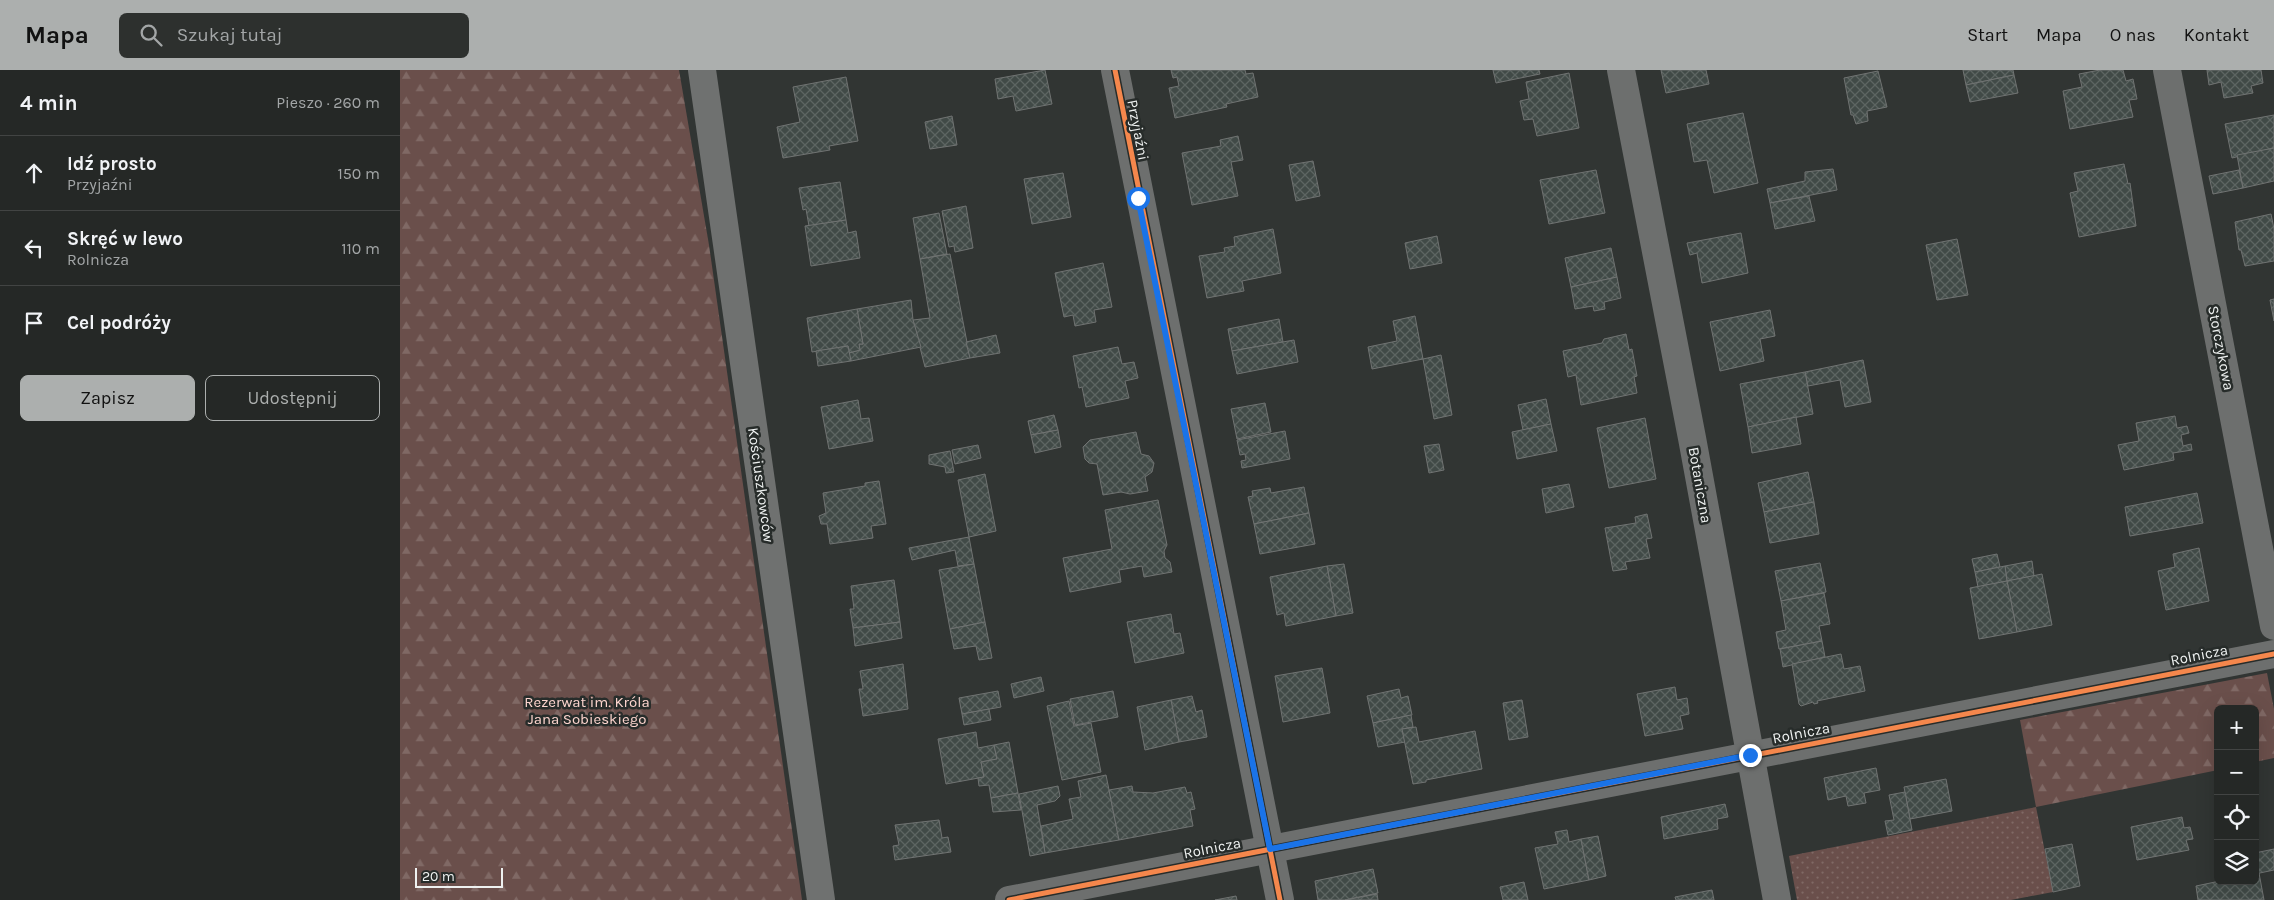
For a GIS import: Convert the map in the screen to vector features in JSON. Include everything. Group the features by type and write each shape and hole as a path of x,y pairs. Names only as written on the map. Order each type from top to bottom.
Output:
{"street":[{"name":"Kościuszkowców","path":"702,70 821,900"},
{"name":"Przyjaźni","path":"1114,70 1280,900"},
{"name":"Botaniczna","path":"1621,70 1777,900"},
{"name":"Storczykowa","path":"2167,70 2274,626"},
{"name":"Rolnicza","path":"1009,900 2274,654"}],"green space":[{"name":"Rezerwat im. Króla Jana Sobieskiego","path":"400,70 679,70 709,245 802,900 400,900"},
{"path":"2267,673 2274,709 2274,758 2259,761 2259,705 2214,705 2214,771 2036,807 2020,720"},
{"path":"2036,807 2053,892 2011,900 1797,900 1789,856"}],"building":[{"path":"1045,70 1052,104 1016,111 1013,96 998,99 995,79"},
{"path":"1171,70 1245,70 1246,74 1253,73 1258,97 1226,104 1227,107 1175,118 1169,88 1179,86 1177,77 1173,78"},
{"path":"1493,70 1539,70 1540,74 1496,83"},
{"path":"1661,70 1706,70 1709,84 1666,93"},
{"path":"1963,70 2013,70 2014,75 1966,85"},
{"path":"2100,70 2123,70 2126,81 2133,79 2137,99 2129,100 2133,117 2070,129 2063,91 2082,87 2079,74"},
{"path":"2207,70 2261,70 2263,83 2251,86 2253,93 2224,98 2221,82 2209,85"},
{"path":"1878,71 1887,107 1867,111 1868,121 1856,124 1853,115 1851,115 1844,78"},
{"path":"1569,73 1579,128 1537,136 1533,119 1524,120 1520,101 1529,99 1526,82"},
{"path":"2014,75 2018,93 1970,102 1966,85"},
{"path":"846,77 858,141 829,146 830,150 783,158 777,127 800,122 793,87"},
{"path":"1743,113 1758,183 1714,193 1707,160 1694,162 1687,124"},
{"path":"2274,115 2274,148 2232,158 2225,124"},
{"path":"952,116 957,145 930,149 925,122"},
{"path":"1238,136 1243,160 1231,162 1238,196 1192,205 1182,153 1221,146 1220,140"},
{"path":"2274,148 2274,181 2243,188 2237,155"},
{"path":"1313,161 1320,196 1296,201 1289,165"},
{"path":"2124,164 2128,184 2130,183 2136,226 2079,237 2070,193 2078,191 2074,173"},
{"path":"1833,169 1837,190 1770,203 1767,189 1805,181 1805,172"},
{"path":"1596,170 1605,213 1549,224 1540,180"},
{"path":"2239,170 2243,188 2213,194 2209,176"},
{"path":"1063,173 1071,217 1032,224 1024,179"},
{"path":"840,182 846,220 809,226 806,209 803,210 799,188"},
{"path":"1809,196 1815,221 1775,229 1770,203"},
{"path":"966,206 973,248 955,252 954,246 949,247 942,211"},
{"path":"939,213 947,254 920,259 913,218"},
{"path":"2271,214 2274,229 2274,261 2245,266 2241,250 2239,250 2235,222"},
{"path":"846,220 848,233 856,231 860,258 811,266 805,226"},
{"path":"1273,229 1281,273 1242,281 1244,291 1207,298 1199,256 1225,252 1224,248 1235,246 1234,237"},
{"path":"1741,233 1748,273 1702,283 1697,253 1690,255 1687,243"},
{"path":"1437,236 1442,263 1410,269 1405,243"},
{"path":"1957,239 1968,295 1937,300 1926,245"},
{"path":"1611,248 1617,277 1571,287 1565,258"},
{"path":"950,254 970,358 925,367 913,320 930,318 920,259"},
{"path":"1103,263 1112,307 1094,310 1096,322 1075,326 1073,315 1064,317 1055,273"},
{"path":"1617,277 1621,298 1604,302 1605,309 1594,311 1593,306 1575,309 1571,287"},
{"path":"2274,299 2274,321 2270,300"},
{"path":"911,300 913,320 921,347 851,361 849,353 860,350 859,344 863,344 857,309"},
{"path":"857,309 863,344 859,344 860,350 849,353 848,346 812,352 807,318"},
{"path":"1770,310 1775,336 1760,339 1764,361 1720,371 1710,322"},
{"path":"1415,316 1423,359 1372,369 1368,347 1397,341 1393,321"},
{"path":"1279,319 1283,342 1232,351 1228,329"},
{"path":"1626,334 1629,350 1632,349 1637,376 1634,377 1637,393 1581,405 1576,375 1568,377 1563,351 1602,343 1604,339"},
{"path":"996,335 1000,353 970,358 966,342"},
{"path":"1294,340 1298,362 1237,374 1232,351"},
{"path":"848,346 851,361 818,366 816,351"},
{"path":"1118,347 1122,364 1134,362 1138,378 1125,381 1129,398 1086,407 1082,387 1079,388 1073,356"},
{"path":"1441,355 1452,415 1434,419 1423,359"},
{"path":"1863,360 1871,402 1845,407 1840,380 1808,386 1805,372"},
{"path":"1805,372 1813,414 1748,427 1740,384"},
{"path":"1546,399 1551,424 1523,430 1518,405"},
{"path":"858,400 861,419 869,418 873,441 829,449 821,407"},
{"path":"1265,403 1271,432 1237,439 1231,409"},
{"path":"1054,415 1058,430 1031,435 1028,421"},
{"path":"2175,416 2177,428 2187,426 2189,433 2181,435 2183,446 2191,444 2192,450 2173,453 2174,460 2124,470 2118,445 2139,441 2136,423"},
{"path":"1796,417 1801,444 1752,453 1748,427"},
{"path":"1645,418 1656,479 1609,488 1597,428"},
{"path":"1551,424 1557,451 1517,459 1512,432"},
{"path":"1058,430 1061,447 1035,453 1031,435"},
{"path":"1285,431 1290,459 1242,468 1241,461 1246,460 1245,454 1240,455 1237,440"},
{"path":"1136,432 1141,454 1149,456 1154,463 1152,472 1145,477 1148,491 1103,495 1097,464 1089,463 1085,459 1083,447 1090,440"},
{"path":"1439,444 1444,470 1429,473 1424,446"},
{"path":"978,445 981,458 955,464 952,450"},
{"path":"950,451 954,472 946,473 945,467 929,464 929,455"},
{"path":"1808,472 1814,502 1764,512 1758,483"},
{"path":"985,474 996,531 969,537 958,480"},
{"path":"879,481 886,524 871,526 873,538 830,544 827,524 821,524 819,516 826,513 823,493 865,486 865,483"},
{"path":"1569,484 1574,507 1546,513 1542,489"},
{"path":"1304,487 1309,513 1254,524 1248,497 1253,496 1252,491 1270,488 1271,493"},
{"path":"2197,493 2203,523 2130,536 2125,507"},
{"path":"1158,500 1167,545 1164,551 1165,558 1170,562 1172,572 1144,577 1142,566 1119,570 1121,582 1070,592 1063,558 1112,549 1105,510"},
{"path":"1814,502 1819,534 1770,543 1764,512"},
{"path":"1309,513 1315,544 1260,554 1254,524"},
{"path":"1647,514 1652,538 1646,539 1650,558 1625,562 1627,569 1613,571 1605,528 1636,523 1635,517"},
{"path":"969,537 974,564 958,566 955,550 912,560 909,548"},
{"path":"2199,548 2209,601 2166,610 2158,571 2175,567 2173,554"},
{"path":"1997,554 2000,567 1975,572 1972,559"},
{"path":"2032,561 2034,576 2007,581 2005,566"},
{"path":"1820,563 1826,592 1781,601 1775,571"},
{"path":"974,564 985,622 950,629 939,570"},
{"path":"1344,564 1353,613 1336,616 1327,566"},
{"path":"1327,566 1336,616 1286,626 1284,613 1277,615 1270,577"},
{"path":"2005,566 2007,581 1978,587 1975,572"},
{"path":"2042,574 2052,625 2017,632 2007,581"},
{"path":"894,580 900,622 853,628 850,609 854,609 851,586"},
{"path":"2007,581 2017,632 1979,639 1970,588"},
{"path":"1824,593 1830,624 1819,626 1822,641 1779,649 1776,632 1786,630 1781,601"},
{"path":"1171,614 1174,634 1180,633 1184,653 1135,663 1127,622"},
{"path":"900,622 902,638 855,646 853,628"},
{"path":"985,622 992,658 979,660 976,646 954,649 950,629"},
{"path":"1822,641 1825,657 1783,667 1780,649"},
{"path":"1841,654 1844,669 1860,666 1865,691 1801,706 1799,704 1792,664"},
{"path":"903,664 908,709 863,716 859,689 863,689 860,671"},
{"path":"1322,668 1330,713 1283,722 1275,676"},
{"path":"1041,677 1044,691 1014,698 1011,684"},
{"path":"1675,687 1677,700 1687,698 1689,714 1680,716 1683,729 1645,736 1637,694"},
{"path":"1399,689 1401,698 1408,696 1412,715 1373,723 1367,696"},
{"path":"998,691 1001,707 962,714 959,698"},
{"path":"1113,691 1118,717 1075,725 1070,699"},
{"path":"1192,696 1196,712 1202,710 1207,737 1179,742 1171,700"},
{"path":"1171,700 1179,742 1145,750 1137,707"},
{"path":"1522,700 1528,737 1509,740 1503,703"},
{"path":"1069,701 1074,726 1091,723 1101,772 1062,780 1047,706"},
{"path":"989,709 991,720 964,725 962,714"},
{"path":"1411,715 1413,727 1402,729 1405,742 1378,747 1373,723"},
{"path":"1416,727 1419,742 1475,731 1482,769 1413,784 1402,729"},
{"path":"976,732 978,748 994,745 997,759 981,762 984,777 946,784 938,739"},
{"path":"1009,742 1018,793 991,798 989,785 979,786 978,778 984,777 981,762 997,759 994,745"},
{"path":"1876,768 1880,790 1864,793 1866,803 1848,806 1846,796 1828,800 1824,778"},
{"path":"1106,775 1119,840 1045,853 1041,826 1073,819 1069,799 1081,797 1078,781"},
{"path":"1946,779 1952,811 1910,819 1904,787"},
{"path":"1058,786 1060,796 1055,801 1037,805 1045,853 1030,856 1019,794"},
{"path":"1132,786 1133,792 1153,793 1185,787 1187,793 1191,792 1195,809 1190,810 1193,826 1119,840 1109,790"},
{"path":"1905,792 1912,830 1888,835 1885,821 1894,820 1889,795"},
{"path":"1018,793 1021,810 993,812 991,798"},
{"path":"1725,804 1728,817 1717,819 1718,829 1664,839 1661,817"},
{"path":"2182,817 2184,828 2190,827 2193,839 2186,840 2189,850 2137,860 2131,827"},
{"path":"939,820 942,838 948,837 951,852 895,860 893,846 899,845 895,825"},
{"path":"1567,830 1569,842 1581,839 1589,880 1544,889 1535,848 1558,844 1555,832"},
{"path":"1598,836 1606,876 1589,880 1581,839"},
{"path":"2072,844 2080,886 2053,892 2045,849"},
{"path":"2274,849 2274,870 2259,873 2259,852"},
{"path":"1373,869 1378,893 1345,900 1318,900 1315,881"},
{"path":"2259,873 2264,900 2198,900 2196,886 2214,882 2214,885 2259,885"},
{"path":"1524,882 1528,900 1503,900 1500,887"},
{"path":"1712,890 1714,900 1676,900 1675,897"},
{"path":"1377,894 1378,900 1345,900"},
{"path":"1236,896 1237,900 1215,900"}],"cycle path":[{"path":"1115,70 1280,900"},
{"path":"1009,900 2274,654"}],"route":[{"path":"1138,198 1270,849 1750,755"}]}
